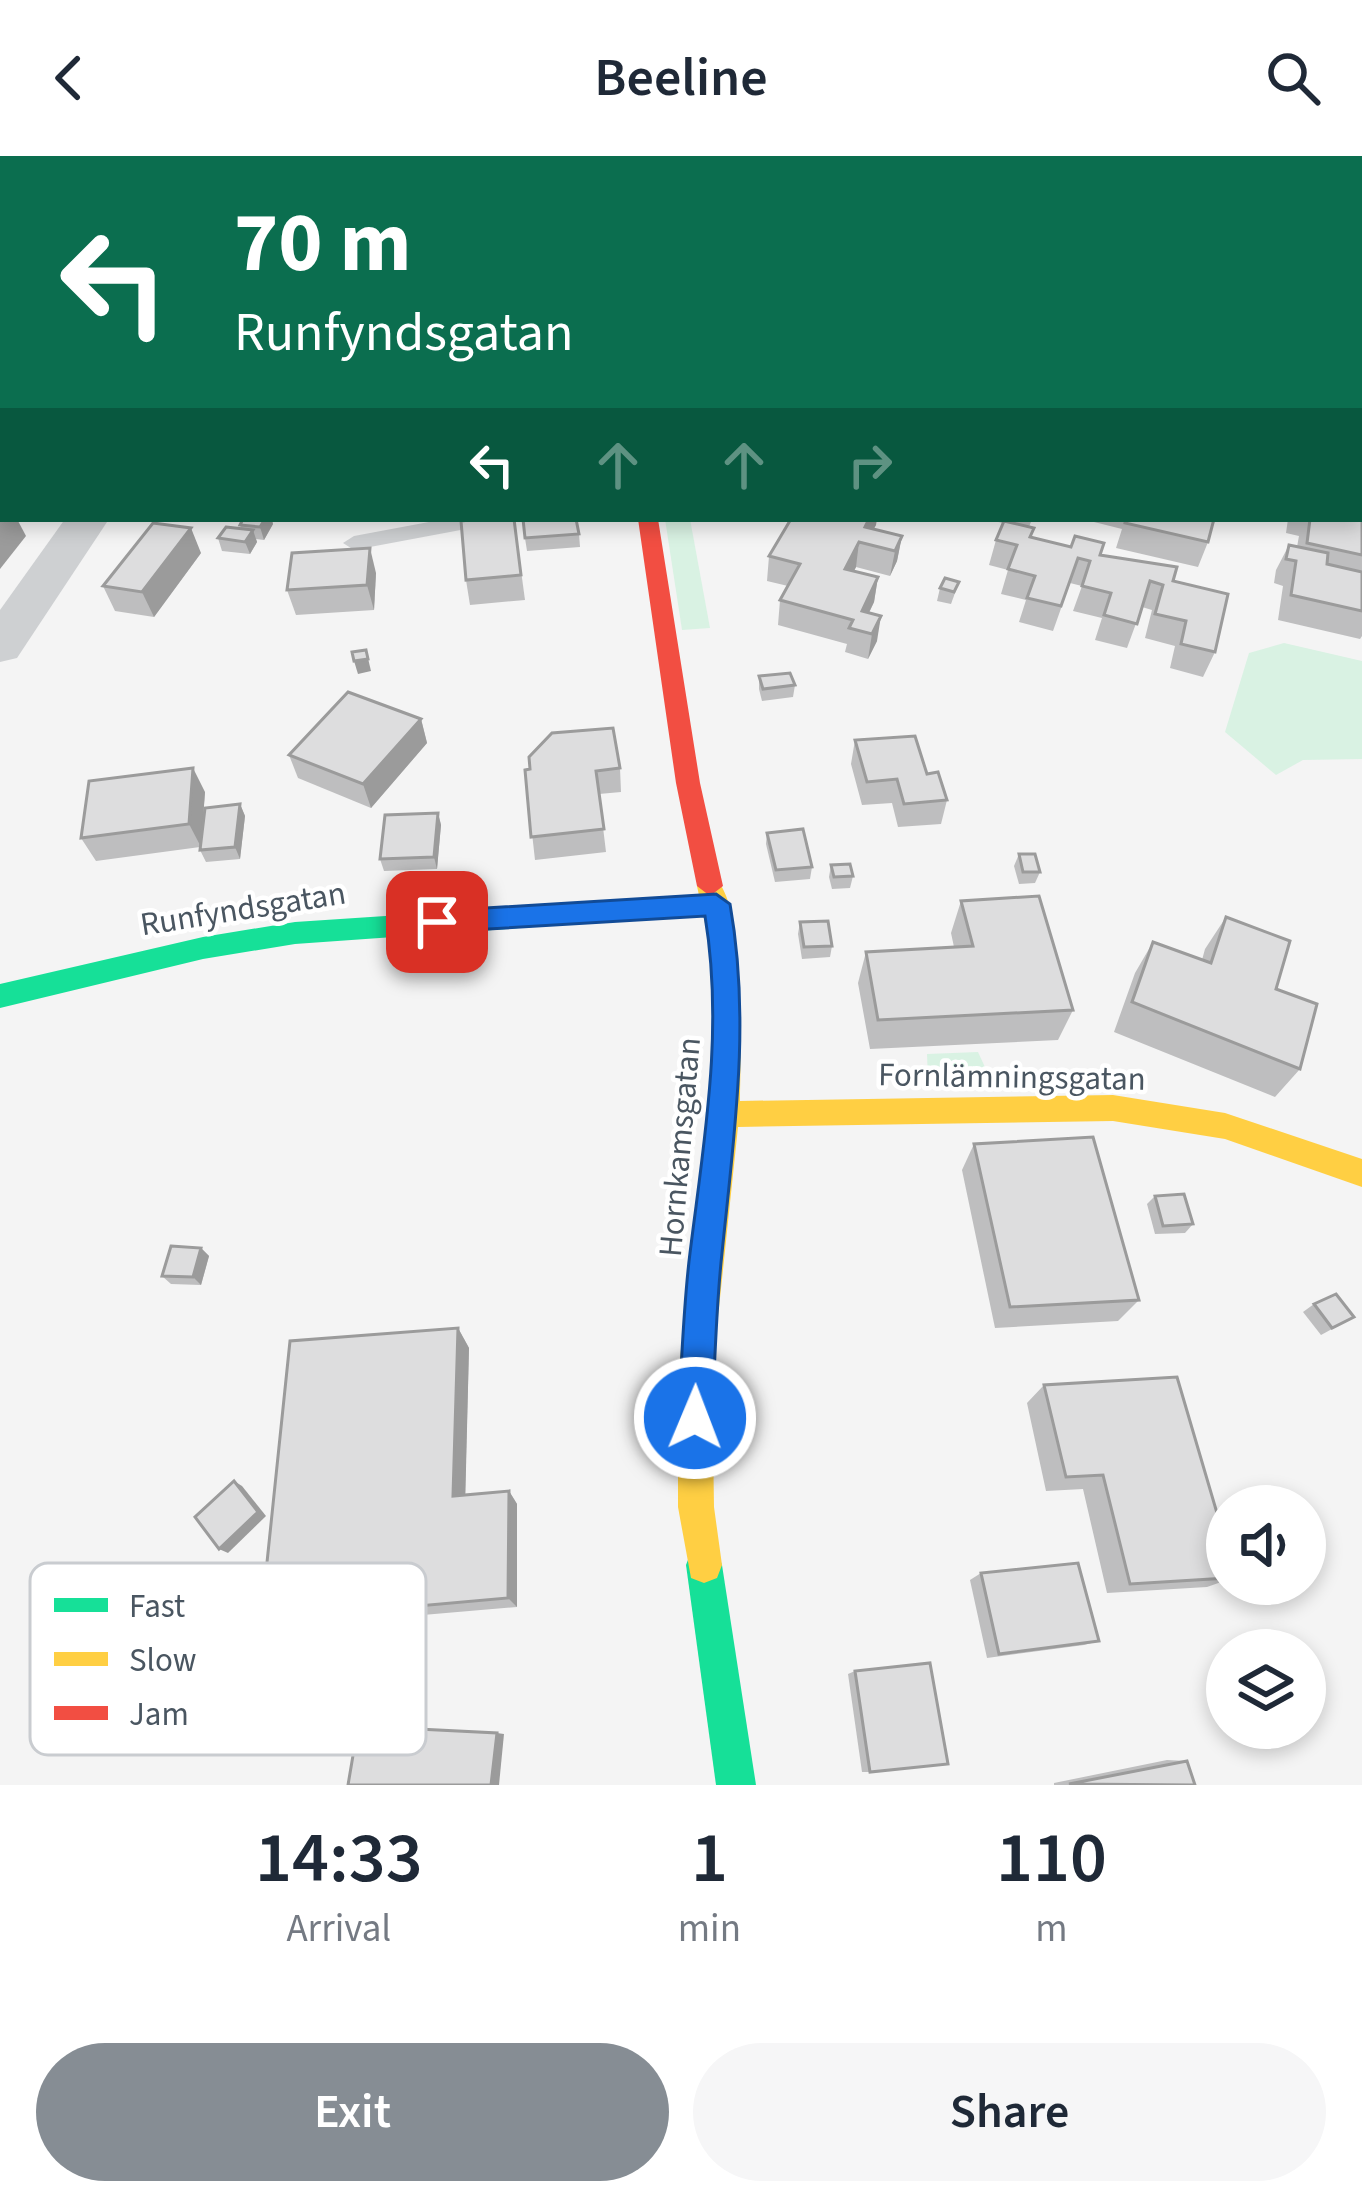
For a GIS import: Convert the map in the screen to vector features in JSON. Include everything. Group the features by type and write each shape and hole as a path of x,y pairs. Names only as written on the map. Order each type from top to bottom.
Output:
{"street":[{"path":"0,646 86,522"},
{"name":"Hornkamsgatan","path":"648,522 688,783 727,966 725,1114 695,1374 696,1508 736,1785"},
{"name":"Runfyndsgatan","path":"0,996 202,948 295,933 716,904"},
{"name":"Fornlämningsgatan","path":"725,1114 1113,1108 1225,1126 1362,1173"}],"lane":[{"path":"354,543 466,522"}],"green space":[{"path":"665,522 691,522 710,628 682,630"},
{"path":"1284,643 1362,661 1362,759 1303,760 1276,775 1225,732 1249,653"},
{"path":"978,1052 990,1078 928,1079 927,1054"}],"building":[{"path":"461,522 514,522 521,575 466,580"},
{"path":"523,522 577,522 579,534 525,538"},
{"path":"789,522 868,522 865,527 902,536 895,551 859,542 845,569 878,577 862,611 881,616 872,634 849,628 853,620 780,600 800,564 769,556"},
{"path":"1004,522 1008,522 1034,528 1030,537 1071,547 1075,536 1104,543 1100,555 1177,567 1173,581 1228,594 1215,652 1181,644 1186,621 1155,614 1163,585 1150,581 1137,624 1104,615 1111,593 1082,586 1090,561 1078,558 1061,606 1027,598 1035,576 1008,569 1017,545 996,540"},
{"path":"1125,522 1213,522 1208,542"},
{"path":"1310,522 1362,522 1362,555 1307,543"},
{"path":"153,523 191,528 142,592 103,586"},
{"path":"226,527 253,530 245,542 218,538"},
{"path":"1289,545 1328,553 1327,564 1362,572 1362,611 1291,595 1296,561 1286,559"},
{"path":"370,548 367,585 287,590 292,553"},
{"path":"945,578 959,582 954,592 940,588"},
{"path":"366,650 368,659 354,661 352,652"},
{"path":"790,673 795,685 763,689 759,676"},
{"path":"348,692 421,719 363,784 289,755"},
{"path":"613,728 620,768 596,771 604,829 531,837 525,770 530,769 529,757 552,733"},
{"path":"915,736 927,774 938,772 947,800 904,804 897,779 867,782 855,740"},
{"path":"193,768 189,824 81,838 89,781"},
{"path":"240,804 235,847 200,850 205,808"},
{"path":"438,813 434,857 380,859 385,815"},
{"path":"803,829 812,867 776,870 767,833"},
{"path":"1019,854 1035,854 1040,872 1023,872"},
{"path":"850,864 853,876 834,877 831,865"},
{"path":"1039,896 1073,1010 878,1020 866,952 973,946 961,901"},
{"path":"1226,917 1290,941 1276,989 1317,1004 1300,1069 1132,1002 1153,942 1211,963"},
{"path":"828,921 832,946 804,947 800,922"},
{"path":"1093,1137 1139,1300 1010,1307 974,1144"},
{"path":"1184,1194 1193,1224 1163,1226 1155,1196"},
{"path":"171,1246 201,1248 193,1277 162,1276"},
{"path":"1336,1294 1354,1317 1332,1328 1314,1304"},
{"path":"458,1328 453,1496 509,1491 508,1598 426,1605 426,1563 267,1563 290,1341"},
{"path":"1177,1377 1209,1485 1206,1579 1130,1584 1103,1475 1066,1477 1044,1385"},
{"path":"234,1481 258,1512 219,1549 195,1517"},
{"path":"1078,1563 1099,1641 999,1654 981,1573"},
{"path":"930,1663 948,1764 870,1772 855,1671"},
{"path":"426,1729 497,1733 491,1785 348,1785 353,1755 426,1755"},
{"path":"1187,1761 1195,1785 1069,1784"}],"traffic: fast":[{"path":"0,996 203,948 295,933 716,904"},
{"path":"704,1565 736,1785"}],"traffic: slow":[{"path":"704,1565 696,1507 695,1374 725,1114 727,966 710,886"},
{"path":"725,1114 1113,1108 1225,1126 1362,1173"}],"traffic: jam":[{"path":"648,522 688,783 710,886"}],"route":[{"path":"437,922 716,904 727,966 725,1114 705,1256 695,1418"}]}
